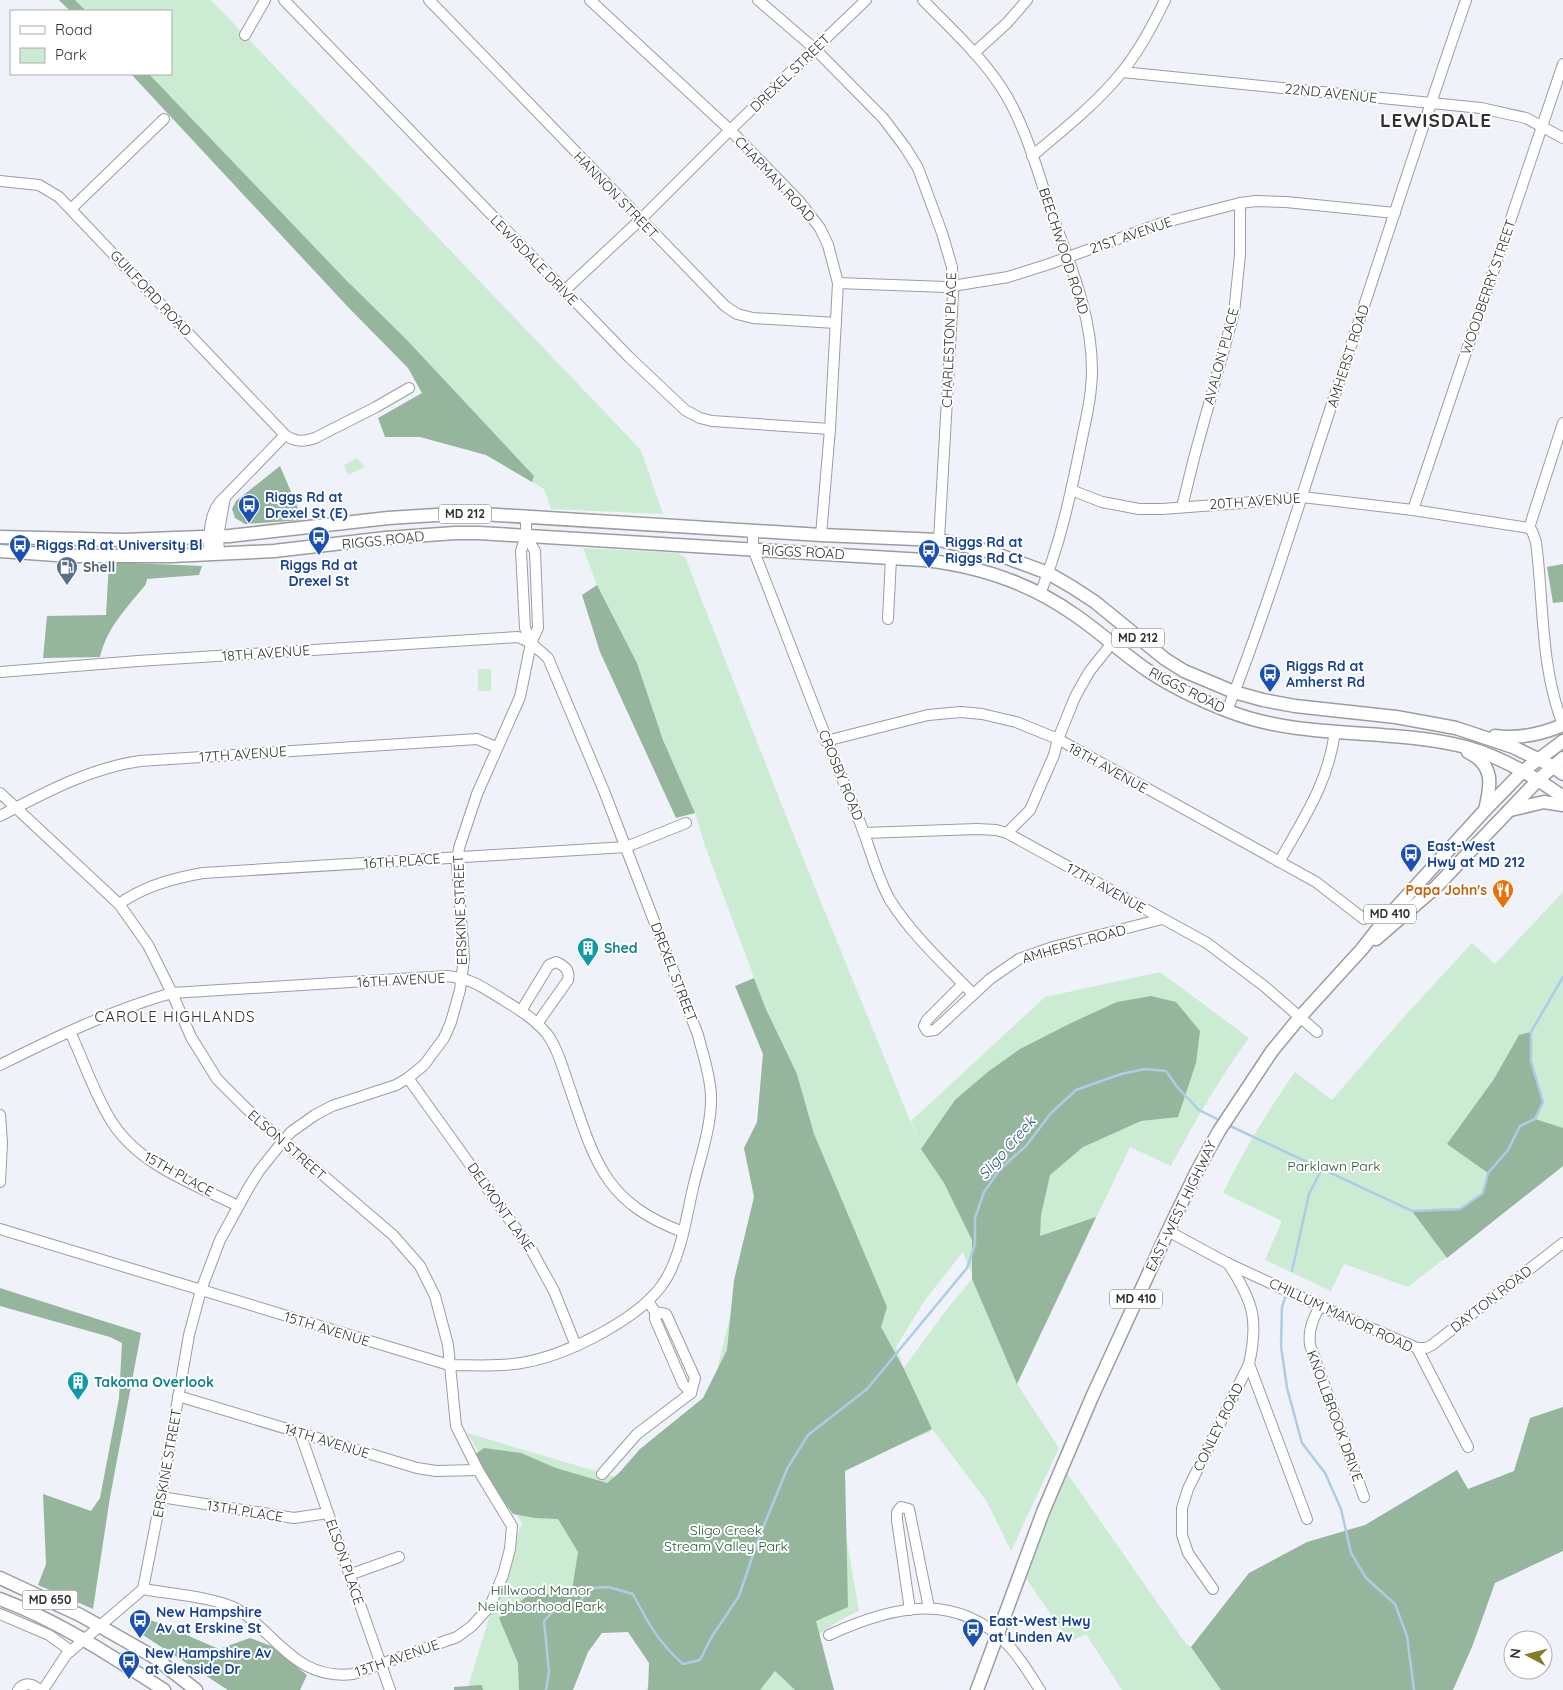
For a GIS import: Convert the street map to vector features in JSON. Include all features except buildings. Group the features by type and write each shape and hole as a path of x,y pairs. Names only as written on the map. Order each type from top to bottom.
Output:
{"main road":[{"name":"RIGGS ROAD","path":"0,537 123,540 213,536 268,533 388,518 482,514 821,535 939,540 991,552 1048,573 1095,602 1165,659 1191,674 1234,692 1295,706 1396,717 1469,731 1513,747 1552,766 1563,774"},
{"name":"RIGGS ROAD","path":"0,551 116,556 171,556 274,551 386,538 455,533 510,534 924,560 961,565 1008,578 1040,594 1075,615 1161,679 1227,711 1263,722 1335,732 1394,736 1450,743 1480,752 1523,772 1563,797"},
{"path":"1469,731 1504,737 1519,737 1536,734 1563,725"},
{"name":"EAST-WEST HIGHWAY","path":"977,1690 1043,1512 1096,1388 1168,1231 1219,1131 1272,1051 1362,949 1384,921 1485,810 1523,772 1563,741"},
{"path":"1450,743 1479,759 1487,769 1490,787 1485,810"},
{"name":"EAST-WEST HIGHWAY","path":"1362,949 1388,929 1436,886 1538,780 1563,758"},
{"path":"1508,811 1544,802 1563,805"},
{"name":"MD 650","path":"0,1578 72,1611 154,1657 196,1690"},
{"name":"MD 650","path":"0,1599 28,1610 84,1639 164,1690"}],"street":[{"path":"245,34 265,0"},
{"name":"LEWISDALE DRIVE","path":"284,0 564,291 675,402 692,414 712,421 830,429"},
{"name":"HANNON STREET","path":"429,0 718,301 731,311 753,318 836,323"},
{"name":"CHAPMAN ROAD","path":"590,0 730,130 811,216 820,228 828,245 838,283 830,429 821,535"},
{"name":"CHARLESTON PLACE","path":"758,0 815,49 895,132 922,177 946,248 952,267 953,286 939,540"},
{"name":"DREXEL STREET","path":"564,291 640,220 730,130 866,0"},
{"name":"BEECHWOOD ROAD","path":"923,0 974,53 1002,89 1018,121 1032,156 1086,313 1092,372 1089,400 1071,490 1058,542 1040,594"},
{"path":"974,53 1007,23 1027,0"},
{"path":"1032,156 1085,111 1122,72 1150,31 1165,0"},
{"name":"AMHERST ROAD","path":"1227,711 1246,662 1302,497 1430,103 1466,0"},
{"name":"WOODBERRY STREET","path":"1413,510 1563,64"},
{"name":"22ND AVENUE","path":"1122,72 1481,108 1526,118 1543,125 1563,138"},
{"path":"71,209 164,119"},
{"name":"GUILFORD ROAD","path":"0,181 39,185 59,197 285,435"},
{"name":"21ST AVENUE","path":"838,283 876,286 953,286 1008,277 1067,258 1162,223 1240,203 1256,201 1286,202 1395,213"},
{"name":"AVALON PLACE","path":"1182,507 1234,313 1240,264 1240,203"},
{"path":"214,553 213,536 225,497 285,435 293,440 316,438 409,388"},
{"path":"1563,423 1529,528 1536,542 1546,659 1556,706 1563,725"},
{"name":"20TH AVENUE","path":"1071,490 1102,502 1139,509 1242,503 1302,497 1413,510 1529,528"},
{"path":"526,516 526,536 535,551 538,628 531,643"},
{"name":"CROSBY ROAD","path":"754,531 753,550 826,741 864,832 877,873 891,901 917,936 973,994"},
{"path":"888,619 891,558"},
{"name":"18TH AVENUE","path":"0,672 138,661 518,637 531,643"},
{"name":"DREXEL STREET","path":"531,643 548,658 626,847 698,1035 710,1084 710,1115 683,1232 670,1270 648,1302"},
{"name":"ERSKINE STREET","path":"143,1589 178,1396 201,1290 220,1240 238,1206 258,1171 291,1132 315,1115 332,1106 380,1091 408,1078 424,1065 444,1038 456,1010 464,958 457,858 469,814 496,747 520,697 531,643"},
{"path":"1008,833 1030,810 1054,755 1069,708 1089,672 1112,643"},
{"name":"18TH AVENUE","path":"826,741 928,715 961,712 982,714 1016,722 1058,740 1324,887 1364,919"},
{"path":"1279,862 1323,780 1330,760 1335,732"},
{"name":"17TH AVENUE","path":"0,816 87,774 113,766 140,761 477,739 496,747"},
{"name":"ELSON STREET","path":"0,793 119,904 148,945 191,1037 216,1080 254,1116 393,1234 413,1257 428,1279 444,1327 456,1426 478,1470 512,1526"},
{"name":"16TH PLACE","path":"119,904 144,888 182,876 203,873 626,847 686,823"},
{"name":"17TH AVENUE","path":"864,832 978,829 1008,833 1201,939 1222,953 1317,1032"},
{"name":"AMHERST ROAD","path":"963,984 927,1020 924,1026 927,1032 935,1030 973,994 1005,967 1019,959 1053,947 1162,919"},
{"path":"521,1011 549,965 556,962 562,964 569,974 568,980 537,1024"},
{"name":"16TH AVENUE","path":"0,1065 126,1008 172,993 447,976 462,978 473,981 521,1011 537,1024 553,1044 588,1141 597,1163 606,1178 627,1201 644,1215 660,1224 683,1232"},
{"name":"15TH PLACE","path":"70,1032 104,1108 112,1123 129,1143 154,1162 238,1206"},
{"name":"DELMONT LANE","path":"408,1078 532,1251 554,1290 576,1346"},
{"path":"0,1115 2,1143 0,1182"},
{"name":"15TH AVENUE","path":"0,1229 449,1365 518,1364 554,1355 576,1346 648,1302"},
{"name":"CHILLUM MANOR ROAD","path":"1168,1231 1227,1262 1320,1306 1417,1348 1468,1447"},
{"name":"DAYTON ROAD","path":"1417,1348 1426,1348 1432,1345 1563,1244"},
{"name":"CONLEY ROAD","path":"1213,1589 1197,1569 1186,1548 1181,1526 1182,1508 1188,1489 1249,1364 1254,1337 1253,1311 1249,1298 1227,1262"},
{"path":"602,1474 637,1434 692,1393 683,1384 655,1319 655,1312 648,1302"},
{"name":"KNOLLBROOK DRIVE","path":"1320,1306 1311,1324 1309,1332 1310,1345 1364,1497"},
{"path":"1249,1364 1307,1519"},
{"name":"14TH AVENUE","path":"178,1396 417,1468 436,1471 478,1470"},
{"name":"ELSON PLACE","path":"300,1433 390,1690"},
{"name":"13TH PLACE","path":"161,1497 294,1518 328,1513"},
{"path":"910,1610 897,1520 897,1512 901,1507 908,1509 929,1608"},
{"name":"13TH AVENUE","path":"143,1589 220,1603 237,1609 249,1616 307,1668 339,1676 353,1674 457,1637 481,1617 490,1606 502,1575 510,1549 512,1526"},
{"path":"350,1575 399,1557"},
{"path":"17,1689 29,1684 41,1687 66,1655 143,1589"},
{"path":"830,1635 863,1620 910,1610 929,1608 951,1611 987,1626 1014,1652 1040,1690"},
{"path":"0,1614 49,1635 71,1651"}],"green space":[{"path":"59,0 75,0 85,10 69,10"},
{"path":"75,0 211,0 641,450 663,514 551,509 544,489 532,482 534,476 407,340 346,280 150,75 172,75 172,10 85,10"},
{"path":"132,75 150,75 346,280 407,340 534,476 532,482 486,455 420,437 385,437 378,418 422,393 408,368 348,307"},
{"path":"357,458 365,467 348,475 344,465"},
{"path":"280,466 303,520 245,524 235,518 232,509 236,501"},
{"name":"Hillwood Manor Neighborhood Park","path":"583,548 678,553 685,557 790,826 922,1150 911,1121 1045,997 1160,972 1249,1038 1208,1100 1171,1166 1130,1147 1017,1384 1059,1448 1011,1551 987,1502 932,1429 914,1392 930,1432 835,1472 859,1611 835,1623 815,1638 779,1675 795,1690 646,1690 656,1667 606,1588 552,1690 467,1690 502,1575 522,1523 467,1433 619,1478 658,1434 710,1398 789,1077 814,1134 797,1074 765,1007 705,846 695,813 663,740 637,663 597,585","holes":["963,1252 1007,1361 972,1279 944,1313 904,1368 896,1347 925,1300"]},
{"path":"109,562 202,566 199,575 147,579 146,584 107,636 100,657 43,658 47,616 106,615"},
{"path":"1563,564 1563,602 1553,603 1547,567"},
{"path":"597,585 637,663 663,740 695,813 676,818 600,652 582,595"},
{"path":"478,669 491,669 491,691 478,691"},
{"name":"Parklawn Park","path":"1563,892 1563,1166 1408,1287 1344,1264 1331,1291 1265,1260 1282,1221 1223,1193 1256,1131 1295,1072 1332,1100 1402,1019 1472,943 1495,964"},
{"name":"Sligo Creek Stream Valley Park","path":"754,978 765,1007 797,1074 814,1134 887,1307 881,1327 904,1369 932,1429 845,1471 848,1607 816,1621 834,1690 795,1690 775,1671 760,1690 648,1690 649,1663 628,1632 602,1633 588,1652 573,1690 519,1690 518,1663 499,1618 526,1597 572,1590 578,1552 558,1519 535,1518 513,1514 471,1457 484,1448 521,1453 556,1468 607,1483 619,1473 640,1449 703,1398 727,1350 734,1280 754,1197 744,1148 757,1122 763,1054 735,986"},
{"path":"1151,996 1176,1002 1200,1031 1196,1063 1178,1117 1141,1121 1083,1147 1050,1175 1041,1215 1040,1236 1096,1217 1017,1384 972,1279 972,1240 944,1183 921,1149 955,1100 989,1071 1020,1049 1117,1002"},
{"path":"1531,1032 1531,1061 1543,1102 1535,1119 1563,1128 1563,1166 1447,1258 1412,1211 1460,1209 1483,1193 1488,1173 1447,1144 1494,1079 1519,1035"},
{"path":"0,1288 141,1333 110,1497 93,1609 38,1585 46,1564 43,1494 91,1511 100,1498 119,1398 122,1343 110,1337 0,1306"},
{"path":"1563,1407 1563,1551 1495,1583 1472,1647 1453,1690 1221,1690 1191,1647 1249,1573 1307,1542 1365,1525 1457,1470 1468,1489 1514,1471 1530,1418"},
{"path":"1067,1473 1186,1644 1191,1647 1221,1690 1122,1690 1086,1634 1070,1642 1025,1577"},
{"path":"133,1615 156,1622 219,1649 250,1638 271,1646 307,1675 300,1690 228,1690 132,1628"},
{"path":"482,1685 483,1690 454,1690 454,1687"}],"waterway":[{"name":"Sligo Creek","path":"1228,1125 1412,1211 1460,1209 1483,1193 1488,1173 1508,1150 1520,1126 1535,1119 1543,1102 1531,1061 1531,1032 1563,977"},
{"name":"Sligo Creek","path":"546,1690 549,1672 544,1621 557,1607 579,1602 592,1588 608,1587 633,1594 654,1632 674,1656 683,1664 700,1660 711,1638 739,1596 758,1540 787,1469 808,1435 867,1389 967,1268 975,1244 975,1218 984,1192 1001,1168 1026,1146 1051,1113 1076,1090 1121,1074 1145,1069 1166,1071 1178,1088 1199,1110 1221,1121"},
{"path":"1292,1271 1309,1194 1322,1169"},
{"path":"1285,1298 1282,1307 1281,1346 1287,1388 1302,1443 1325,1473 1341,1509 1351,1553 1366,1578 1395,1604 1407,1636 1414,1690"}],"place":[{"name":"Riggs Rd at Drexel St (E)","path":"249,524"},
{"name":"Riggs Rd at Drexel St","path":"319,556"},
{"name":"Riggs Rd at University Bl","path":"20,564"},
{"name":"Riggs Rd at Riggs Rd Ct","path":"929,569"},
{"name":"Shell","path":"67,586"},
{"name":"Riggs Rd at Amherst Rd","path":"1270,693"},
{"name":"East-West Hwy at MD 212","path":"1411,873"},
{"name":"Papa John's","path":"1503,909"},
{"name":"Shed","path":"588,967"},
{"name":"Takoma Overlook","path":"78,1401"},
{"name":"New Hampshire Av at Erskine St","path":"140,1639"},
{"name":"East-West Hwy at Linden Av","path":"973,1648"},
{"name":"New Hampshire Av at Glenside Dr","path":"129,1680"}],"district":[{"name":"LEWISDALE","path":"1436,120"},
{"name":"CAROLE HIGHLANDS","path":"175,1017"}]}
